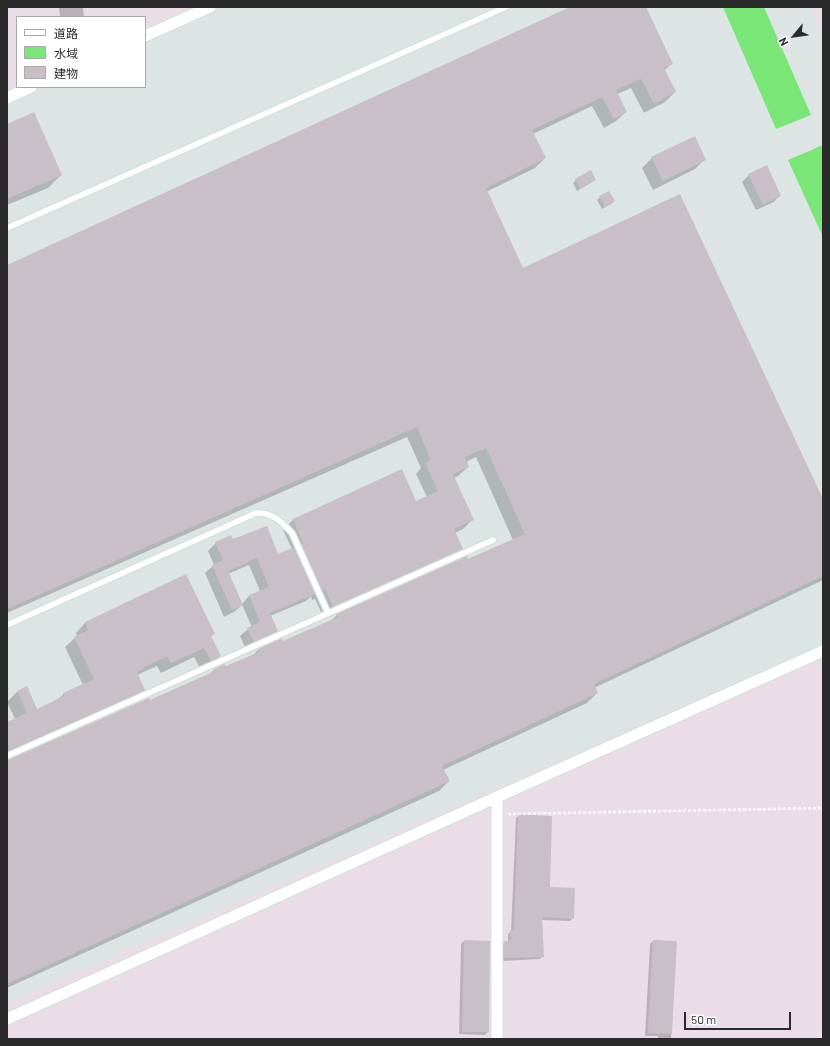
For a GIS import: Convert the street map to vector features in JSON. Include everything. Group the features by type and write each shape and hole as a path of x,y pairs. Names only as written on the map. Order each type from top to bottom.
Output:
{"street":[{"path":"146,36 210,7"},
{"path":"7,98 29,88"},
{"path":"7,1019 823,651"},
{"path":"497,797 498,1039"}],"lane":[{"path":"7,228 506,7"},
{"path":"7,626 256,513 262,512 273,516 284,524 292,533 328,613"},
{"path":"7,756 493,540"}],"path":[{"path":"497,814 823,808"}],"shaded area":[{"path":"216,7 811,7 823,36 823,644 7,1003 7,98 31,88 146,88 146,38"}],"water":[{"path":"723,7 764,7 811,115 776,129"},
{"path":"823,145 823,237 788,160"}],"building":[{"path":"570,7 646,7 673,64 664,68 676,92 654,104 641,79 616,90 627,112 614,119 602,97 532,130 546,158 486,188 523,268 680,194 823,499 823,576 594,684 598,693 442,766 450,781 7,984 7,760 149,698 150,700 215,671 214,669 224,664 226,666 259,652 258,649 282,638 283,641 338,617 336,614 467,556 468,559 525,534 486,448 465,457 469,467 453,474 474,520 454,529 463,549 333,607 325,589 322,590 301,544 303,543 293,519 402,469 416,501 438,491 425,463 431,460 417,427 7,609 7,265"},
{"path":"34,112 62,175 7,199 7,124"},
{"path":"695,136 706,160 663,181 651,157"},
{"path":"767,165 781,196 763,205 748,174"},
{"path":"591,170 596,180 580,188 575,179"},
{"path":"609,191 615,201 605,207 599,196"},
{"path":"267,526 278,554 294,547 315,594 270,613 278,631 254,642 247,628 260,622 249,595 269,587 257,558 228,571 243,605 232,610 212,565 223,560 215,542 231,535 233,539"},
{"path":"186,574 215,634 211,636 221,656 211,661 204,648 171,663 167,656 137,672 145,690 7,751 7,722 27,713 17,691 27,686 37,709 64,696 63,693 94,679 74,637 88,630 85,622"},
{"path":"518,814 552,816 550,887 575,888 574,919 542,917 544,957 504,958 504,941 511,941 510,930 514,930"},
{"path":"464,940 490,941 489,1032 462,1032"},
{"path":"653,940 677,941 672,1034 648,1033"}]}
